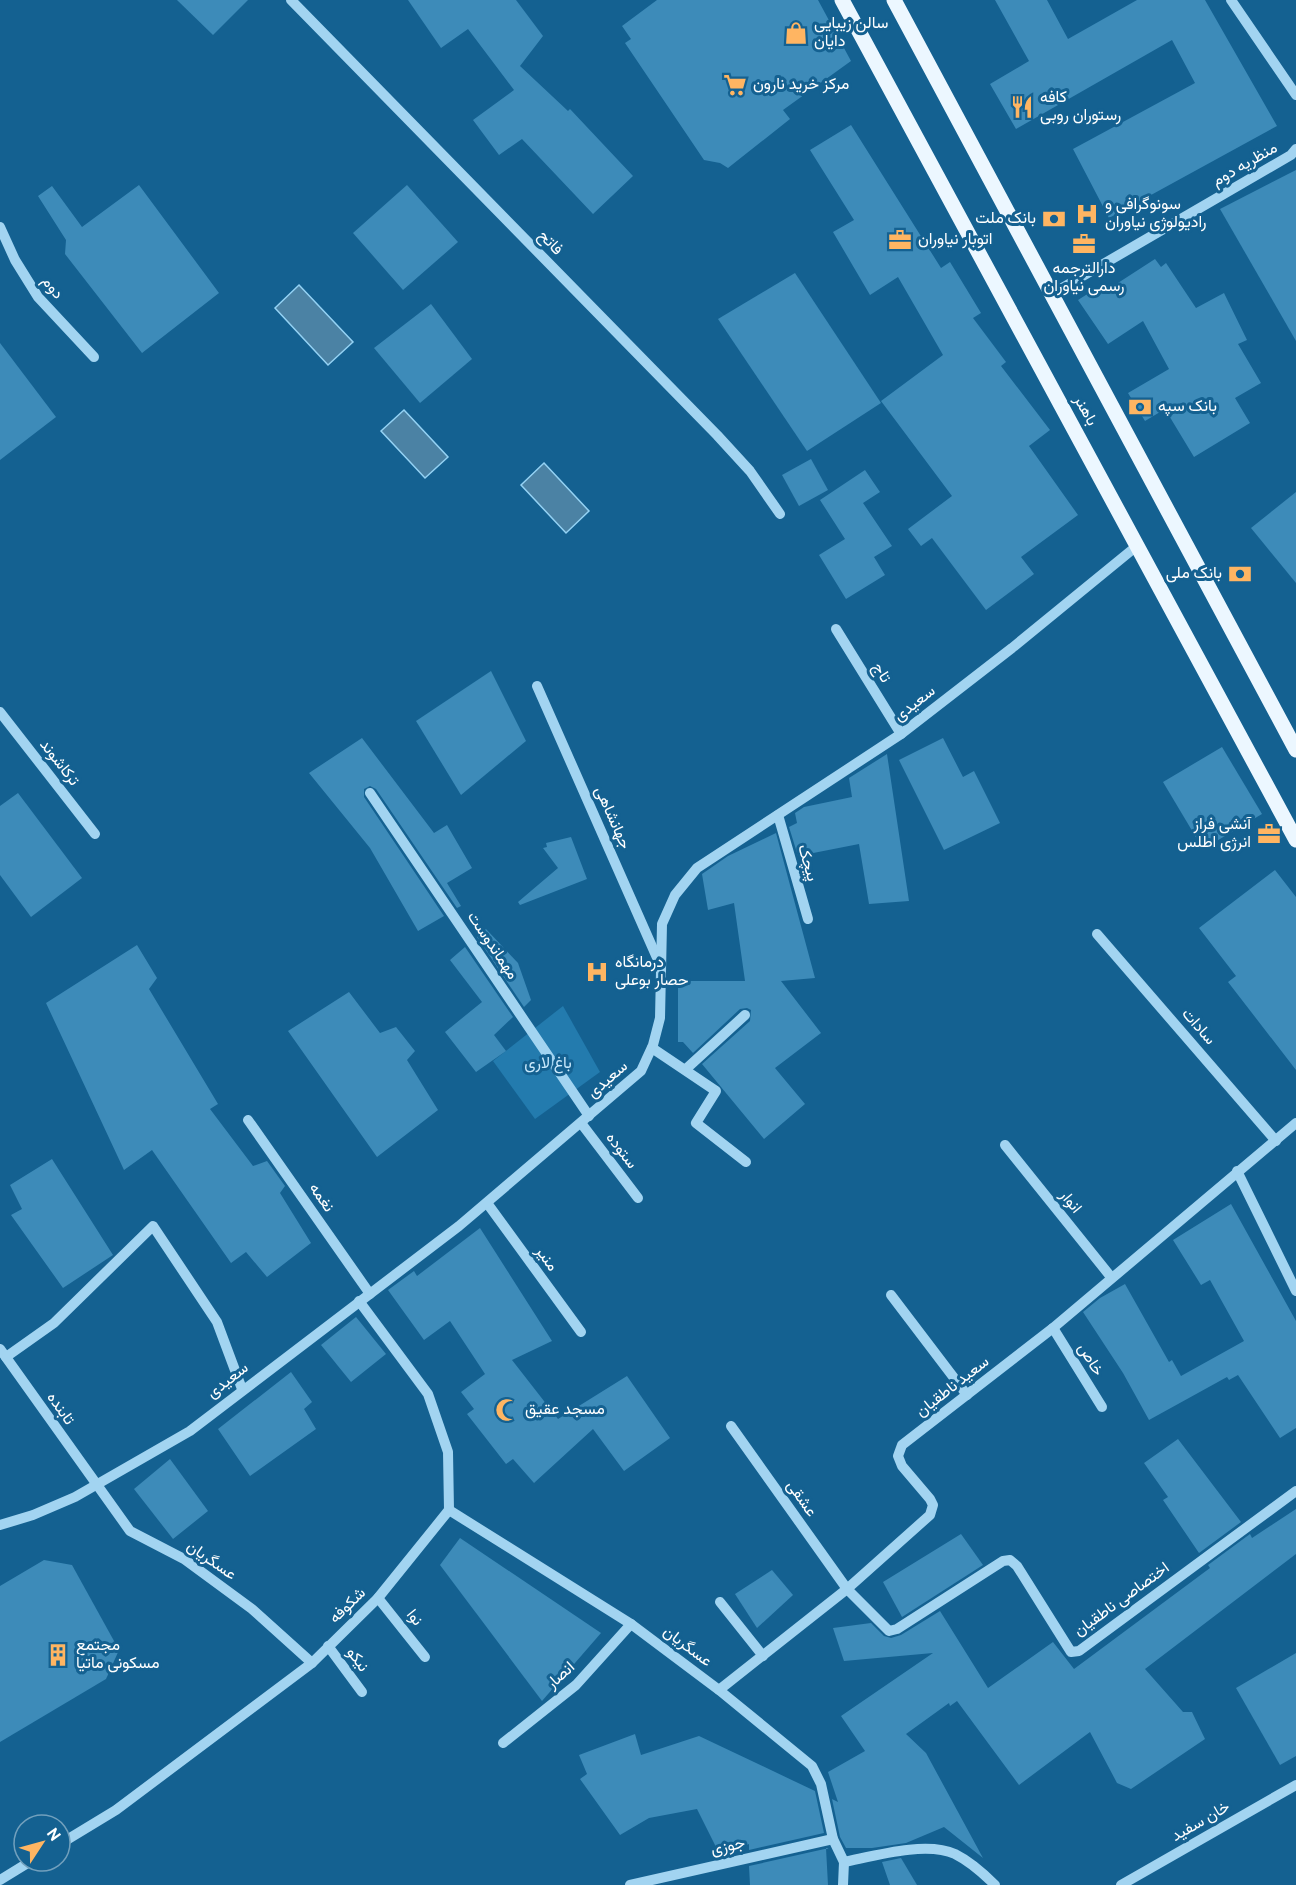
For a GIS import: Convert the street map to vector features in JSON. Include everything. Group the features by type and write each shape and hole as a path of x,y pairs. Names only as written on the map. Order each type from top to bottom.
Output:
{"main road":[{"name":"باهنر","path":"842,0 1296,840"},
{"name":"باهنر","path":"894,0 1050,295 1296,750"}],"street":[{"name":"فاتح","path":"291,0 717,435 750,471 780,514"},
{"path":"1231,0 1296,96"},
{"name":"منظریه دوم","path":"1050,295 1294,156"},
{"name":"دوم","path":"0,227 15,260 38,297 94,357"},
{"name":"سعیدی","path":"0,1525 33,1515 96,1486 190,1431 487,1203 585,1120 640,1071 652,1048 660,1018 659,963 662,924 675,895 698,868 901,734 1012,648 1138,545"},
{"name":"تاج","path":"836,629 901,734"},
{"name":"جهانشاهی","path":"537,686 659,963"},
{"name":"ترکاشوند","path":"1,716 95,834"},
{"name":"مهماندوست","path":"370,793 585,1120"},
{"name":"پیچک","path":"778,815 808,919"},
{"name":"سادات","path":"1097,934 1276,1141"},
{"path":"686,1069 745,1015"},
{"path":"652,1048 716,1091 696,1123 746,1162"},
{"name":"نغمه","path":"248,1120 370,1293"},
{"name":"ستوده","path":"585,1120 638,1198"},
{"name":"سعید ناطقیان","path":"719,1690 847,1589 930,1515 933,1505 930,1499 902,1466 898,1456 902,1445 1053,1328 1296,1123"},
{"name":"انوار","path":"1005,1145 1111,1277"},
{"path":"1237,1171 1296,1291"},
{"name":"منیر","path":"487,1203 581,1332"},
{"path":"3,1353 64,1313 153,1226 217,1322 242,1389"},
{"path":"891,1295 967,1395"},
{"path":"359,1301 428,1394 448,1452 449,1510"},
{"name":"خاص","path":"1053,1328 1102,1407"},
{"name":"تابنده","path":"3,1353 96,1486"},
{"name":"عشقی","path":"731,1426 847,1589"},
{"name":"عسگریان","path":"96,1486 130,1531 184,1559 252,1609 312,1663"},
{"name":"اختصاصی ناطقیان","path":"847,1589 889,1632 1003,1561 1010,1560 1017,1566 1071,1652 1079,1651 1296,1491"},
{"name":"شکوفه","path":"72,1837 116,1810 312,1663 378,1598 449,1510"},
{"name":"عسگریان","path":"449,1510 631,1624 719,1690 812,1766 821,1784 833,1839 844,1862"},
{"name":"نوا","path":"378,1598 426,1657"},
{"path":"720,1602 763,1656"},
{"name":"انصار","path":"503,1743 576,1686 631,1624"},
{"name":"نیکو","path":"328,1646 362,1692"},
{"name":"خان سفید","path":"1121,1885 1296,1785"},
{"name":"جوزی","path":"630,1885 833,1839"},
{"path":"843,1885 844,1862 896,1852 933,1849 955,1854 995,1885"}],"green space":[{"name":"باغ لاری","path":"563,1006 600,1072 535,1119 493,1061"}],"shaded area":[{"path":"299,285 353,342 328,365 275,308"},
{"path":"404,410 448,457 425,478 381,431"},
{"path":"544,463 589,511 566,533 521,485"}],"building":[{"path":"177,0 248,0 213,35"},
{"path":"408,0 516,0 543,36 520,66 568,111 570,109 633,176 593,214 522,139 499,155 473,120 514,90 468,29 441,48"},
{"name":"مرکز خرید نارون","path":"657,0 818,0 851,61 783,110 790,119 728,168 720,163 704,160 625,43 631,39 622,26"},
{"path":"995,0 1047,0 1068,39 1137,0 1205,0 1277,126 1109,218 1073,149 1195,83 1172,40 1016,129 990,84 1029,61"},
{"path":"851,125 941,268 950,262 981,313 973,318 1006,362 1001,366 1050,430 1029,446 1078,515 1021,557 1034,574 986,610 932,538 921,546 908,529 952,496 881,401 943,355 898,277 870,295 833,232 854,220 810,150"},
{"path":"1296,170 1296,341 1220,209"},
{"path":"139,185 219,293 142,353 65,254 66,240 38,196 52,186 82,227"},
{"path":"407,185 458,242 403,290 353,233"},
{"path":"1155,259 1161,267 1166,263 1196,308 1224,293 1247,340 1238,344 1261,383 1235,398 1250,423 1194,457 1165,409 1145,421 1128,393 1169,369 1143,321 1108,344 1078,300 1100,286 1104,292"},
{"path":"795,273 881,403 807,451 718,319"},
{"path":"431,304 472,359 420,403 374,348"},
{"path":"0,343 56,417 0,460"},
{"path":"811,459 828,490 799,506 782,475"},
{"path":"865,470 880,492 863,503 892,546 874,557 885,575 846,599 819,555 845,539 820,500"},
{"path":"1296,492 1296,583 1251,528"},
{"path":"491,671 526,741 461,795 416,721"},
{"path":"362,738 434,833 447,825 472,868 447,883 461,906 457,908 376,789 370,786 364,789 364,797 444,916 418,931 370,848 309,773"},
{"path":"943,738 963,777 974,771 1000,823 944,850 899,760"},
{"path":"1222,747 1262,814 1203,849 1163,782"},
{"path":"887,754 909,901 869,904 859,844 798,856 789,827 797,823 795,813 804,807 852,797 849,778"},
{"path":"18,793 82,878 31,917 0,875 0,806"},
{"path":"776,833 815,978 781,981 821,1033 775,1068 805,1104 764,1139 702,1064 750,1021 751,1010 740,1009 693,1053 683,1042 678,1042 678,981 745,981 734,903 708,910 702,874 728,856"},
{"path":"571,837 587,879 520,905 518,902 558,868 543,848 547,847 546,843"},
{"path":"1275,870 1296,897 1296,1070 1228,982 1236,976 1199,928"},
{"path":"486,929 518,963 531,1000 524,1007 477,937"},
{"path":"137,945 157,978 149,989 218,1104 210,1109 253,1166 267,1161 285,1186 280,1193 311,1243 267,1277 246,1252 231,1263 152,1150 124,1170 46,1003"},
{"path":"465,947 513,1017 494,1035 506,1051 476,1072 445,1032 482,1002 450,960"},
{"path":"349,992 380,1033 396,1027 415,1051 407,1060 438,1110 377,1157 288,1031"},
{"path":"52,1159 113,1255 63,1288 11,1215 22,1209 10,1185"},
{"path":"1231,1204 1296,1321 1296,1428 1280,1438 1238,1375 1229,1380 1227,1377 1149,1420 1123,1373 1083,1312 1100,1298 1125,1284 1169,1362 1172,1360 1181,1376 1244,1341 1210,1280 1201,1285 1173,1240"},
{"path":"480,1228 552,1341 512,1360 558,1419 627,1376 670,1438 624,1471 593,1429 534,1483 513,1459 506,1464 467,1414 474,1409 461,1392 485,1374 450,1321 424,1340 388,1290 414,1271 417,1276"},
{"path":"356,1317 386,1354 351,1382 321,1345"},
{"path":"291,1372 312,1402 304,1409 316,1429 250,1476 218,1429"},
{"path":"1178,1439 1241,1522 1199,1553 1163,1500 1168,1497 1144,1463"},
{"path":"170,1459 208,1511 173,1539 134,1489"},
{"path":"1296,1509 1296,1554 1145,1669 1183,1712 1192,1712 1205,1739 1131,1789 1117,1783 1090,1732 1019,1785 957,1701 950,1706 949,1703 906,1734 926,1753 983,1858 944,1827 906,1843 872,1848 846,1848 840,1837 832,1799 838,1802 828,1772 865,1751 841,1716 933,1653 844,1661 833,1628 871,1623 884,1636 891,1638 901,1635 940,1611 988,1688 1053,1642 1074,1669 1210,1568 1208,1565 1250,1534 1252,1538"},
{"path":"961,1534 983,1565 902,1617 883,1582"},
{"path":"460,1538 601,1633 542,1701 440,1565"},
{"name":"مجتمع مسکونی ماتیا","path":"44,1560 72,1565 119,1650 106,1679 0,1742 0,1586"},
{"path":"772,1570 793,1595 757,1628 735,1594"},
{"path":"1296,1653 1296,1756 1280,1765 1236,1688"},
{"path":"635,1734 641,1755 699,1736 815,1791 824,1833 749,1850 749,1844 721,1857 697,1809 649,1818 620,1835 580,1779 587,1774 579,1755"},
{"path":"826,1849 828,1885 750,1885 749,1866"},
{"path":"901,1858 917,1885 890,1885 882,1862"}],"place":[{"name":"سالن زیبایی دایان","path":"796,33"},
{"name":"مرکز خرید نارون","path":"735,85"},
{"name":"کافه رستوران روبی","path":"1022,107"},
{"name":"سونوگرافی و رادیولوژی نیاوران","path":"1087,214"},
{"name":"بانک ملت","path":"1054,219"},
{"name":"اتوبار نیاوران","path":"900,240"},
{"name":"دارالترجمه رسمی نیاوران","path":"1084,244"},
{"name":"بانک سپه","path":"1140,407"},
{"name":"بانک ملی","path":"1240,574"},
{"name":"آنشی فراز انرژی اطلس","path":"1269,834"},
{"name":"درمانگاه حصار بوعلی","path":"597,972"},
{"name":"مسجد عقیق","path":"507,1410"},
{"name":"مجتمع مسکونی ماتیا","path":"58,1655"}]}
